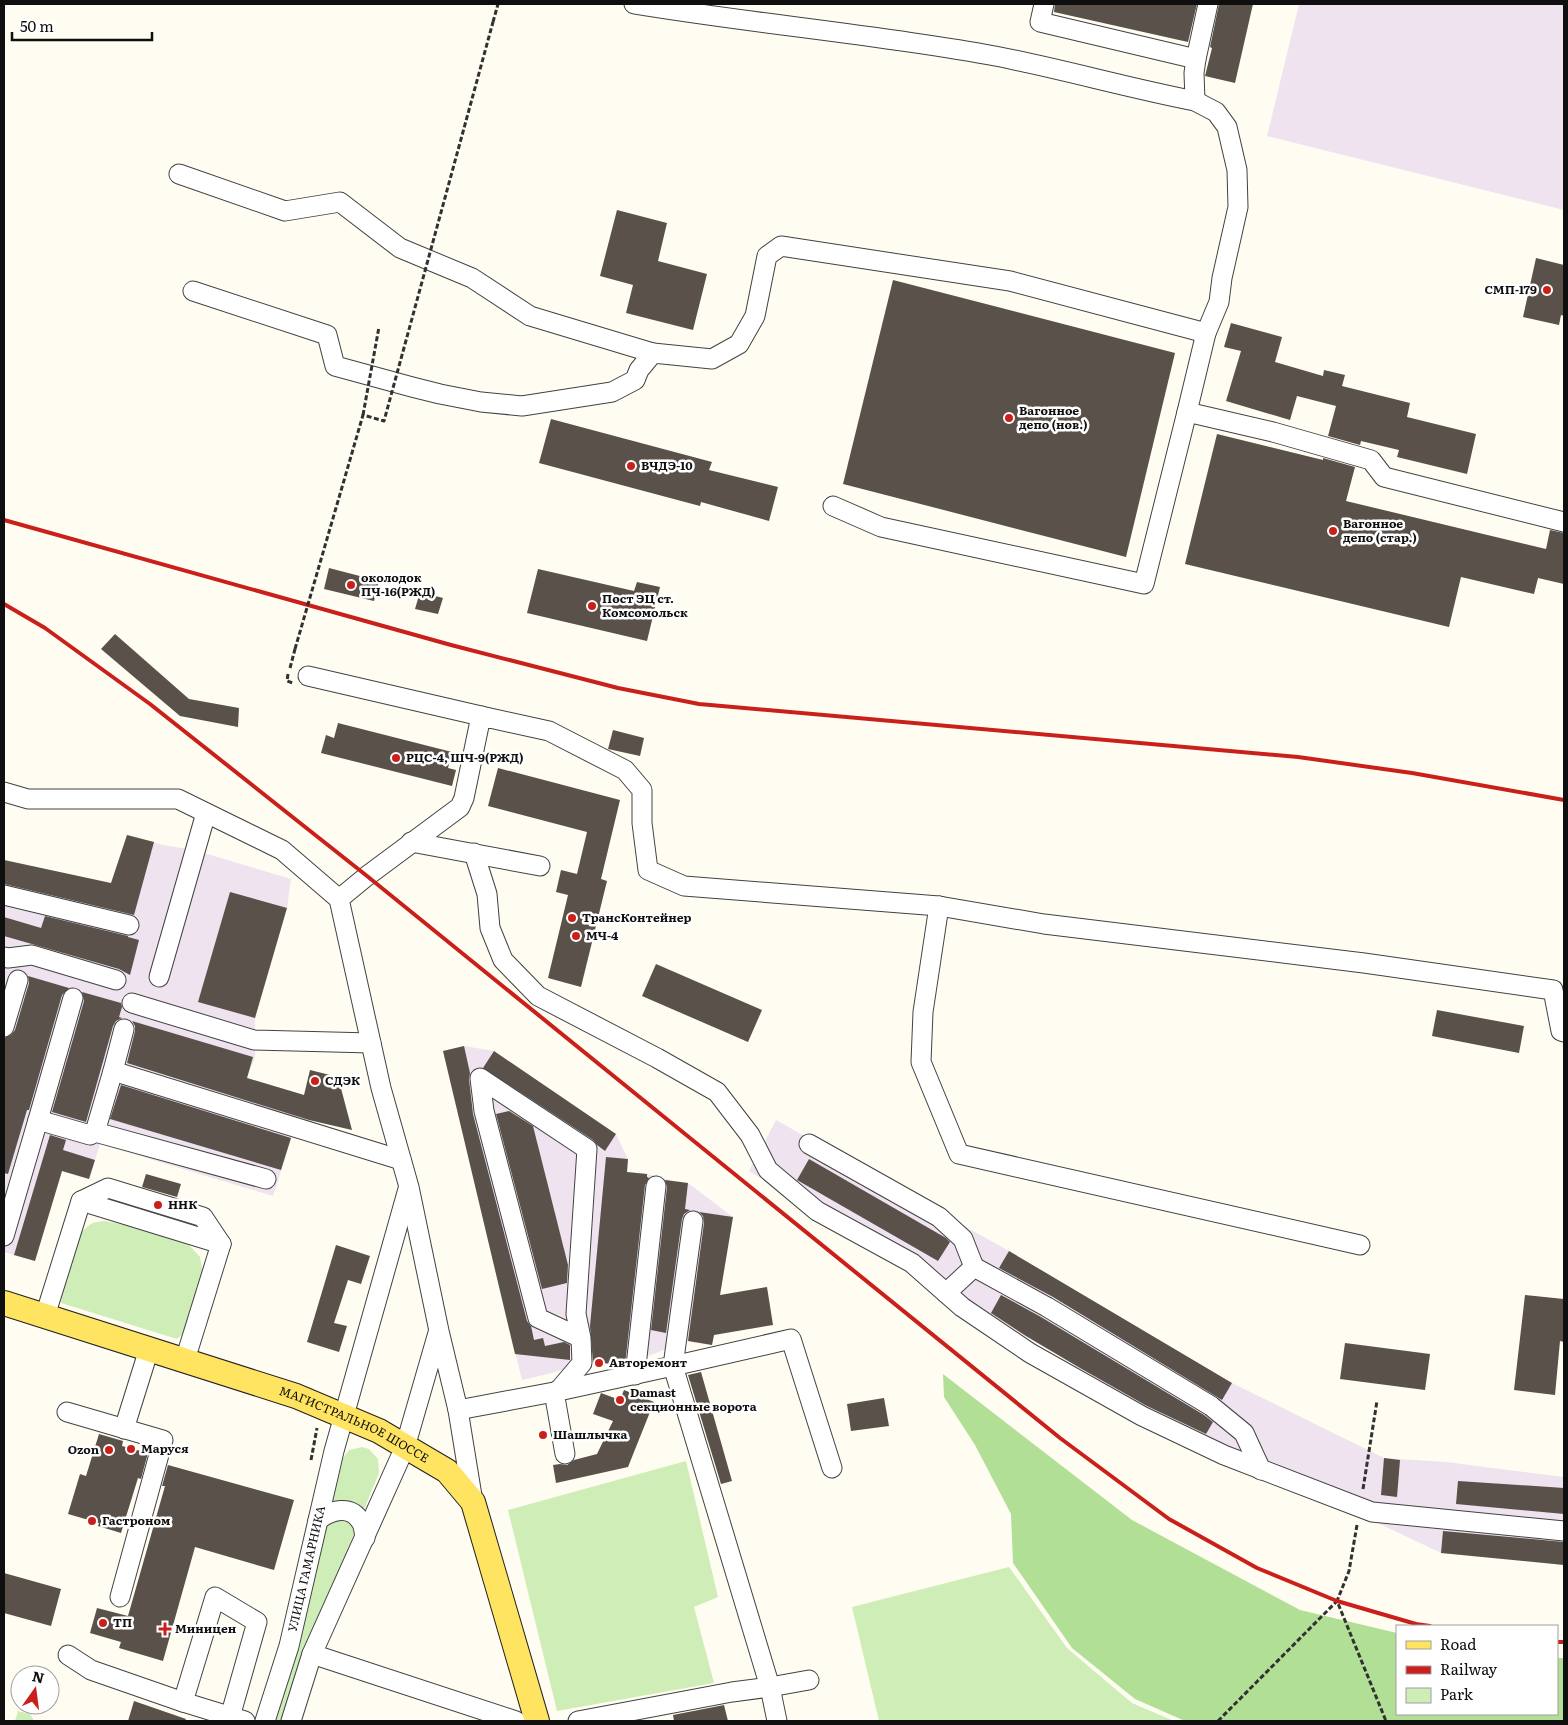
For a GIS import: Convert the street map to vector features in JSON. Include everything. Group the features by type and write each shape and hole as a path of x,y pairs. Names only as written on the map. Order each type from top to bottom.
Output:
{"main road":[{"name":"МАГИСТРАЛЬНОЕ ШОССЕ","path":"4,1302 296,1396 379,1431 447,1471 473,1502 537,1721"}],"street":[{"path":"634,4 710,16 826,30 996,56 1195,101 1216,112 1227,128 1237,170 1238,206 1229,245 1220,302 1206,333 1144,584 882,527 833,506"},
{"path":"1044,4 1040,22 1196,59"},
{"path":"1195,101 1194,73 1208,4"},
{"path":"179,174 285,211 340,202 400,248 472,278 530,316 653,353 712,359 739,344 755,316 768,256 782,246 1010,281 1206,333"},
{"path":"193,292 327,335 335,366 412,388 481,402 522,406 612,392 635,380 638,370 653,353"},
{"path":"1187,412 1273,432 1371,460 1384,477 1564,522"},
{"path":"308,676 549,731 625,770 642,790 642,823 648,870 684,886 939,906 1044,924 1364,963 1553,990 1561,1031 1564,1032"},
{"path":"339,898 460,807 464,798 481,716"},
{"path":"4,792 28,799 178,798 206,814 282,850 339,898 381,1088 409,1187 458,1410 473,1502"},
{"path":"159,977 206,814"},
{"path":"411,842 540,866"},
{"path":"474,853 486,894 490,928 503,960 538,996 657,1058 717,1092 750,1135 768,1170 817,1211 912,1263 962,1306 1030,1353 1142,1416 1224,1455 1360,1508 1372,1512 1564,1531"},
{"path":"4,895 130,925"},
{"path":"939,906 923,1012 921,1062 960,1154 1360,1245"},
{"path":"4,957 32,955 116,980"},
{"path":"4,1027 18,980"},
{"path":"4,1236 9,1196 38,1120 73,998"},
{"path":"132,1003 254,1040 371,1043"},
{"path":"38,1120 90,1135 95,1132 124,1029"},
{"path":"112,1071 401,1160"},
{"path":"556,1391 582,1363 581,1338 576,1314 587,1149 480,1078 484,1111 538,1318 581,1338"},
{"path":"95,1132 266,1179"},
{"path":"809,1144 939,1217 963,1239 974,1267 1047,1307 1212,1406 1244,1432 1261,1470"},
{"path":"634,1374 656,1186"},
{"name":"УЛИЦА ГАМАРНИКА","path":"265,1721 289,1646 343,1416 409,1187"},
{"path":"45,1316 81,1201 221,1244 184,1360"},
{"path":"693,1221 673,1366 770,1688 776,1721"},
{"path":"946,1293 974,1267"},
{"path":"291,1721 312,1654 366,1538 405,1447 439,1330"},
{"path":"458,1410 556,1391 791,1339 832,1468"},
{"path":"124,1429 149,1349"},
{"path":"556,1391 565,1454"},
{"path":"67,1412 163,1440 120,1597"},
{"path":"318,1520 328,1512 340,1510 352,1512 362,1522 366,1538"},
{"path":"68,1655 91,1670 183,1702 238,1719 258,1622 215,1597 183,1702"},
{"path":"312,1654 516,1721"},
{"path":"578,1721 732,1692 770,1688 809,1680"}],"path":[{"path":"363,415 384,421 498,4"},
{"path":"295,649 363,415 379,327"},
{"path":"1218,1721 1337,1601 1349,1570 1377,1401"},
{"path":"1337,1601 1386,1721"}],"shaded area":[{"path":"1299,4 1564,4 1564,210 1267,136"},
{"path":"127,835 163,845 194,850 291,879 287,908 255,1018 255,1057 247,1078 304,1095 273,1196 100,1144 89,1179 62,1171 35,1261 4,1252 4,860 111,884"},
{"path":"464,1046 494,1051 616,1134 628,1159 627,1172 647,1174 688,1183 733,1217 712,1345 686,1341 636,1361 629,1366 587,1362 522,1380 443,1051"},
{"path":"776,1120 1009,1251 1232,1383 1384,1458 1446,1462 1564,1477 1564,1565 1441,1553 1203,1440 989,1315 749,1171"}],"green space":[{"path":"105,1221 144,1229 172,1238 190,1246 200,1257 203,1273 184,1333 177,1339 61,1303 69,1259 78,1237 93,1223"},
{"path":"943,1374 1132,1520 1300,1610 1396,1633 1396,1715 1558,1715 1558,1658 1564,1658 1564,1721 1185,1721 1135,1699 1072,1648 1013,1563 1011,1514 975,1445 944,1397"},
{"path":"362,1447 369,1449 378,1459 379,1473 305,1652 284,1721 272,1721 341,1461 349,1450"},
{"path":"686,1461 718,1597 694,1607 714,1683 557,1711 508,1510"},
{"path":"1009,1567 1067,1648 1132,1703 1174,1721 879,1721 852,1607"},
{"path":"17,1715 31,1715 34,1721 15,1721"}],"building":[{"path":"1055,4 1197,4 1188,42 1054,12"},
{"path":"1219,4 1253,4 1235,83 1205,76 1212,48 1210,47"},
{"path":"617,210 667,223 658,261 707,274 693,330 626,313 633,285 600,276"},
{"name":"СМП-179","path":"1536,258 1564,265 1564,316 1561,315 1559,325 1523,317"},
{"name":"Вагонное депо (нов.)","path":"893,280 1175,353 1126,557 843,484"},
{"path":"1231,323 1282,337 1275,362 1323,376 1324,370 1345,375 1342,386 1410,403 1407,417 1476,434 1467,474 1397,457 1399,450 1361,441 1360,445 1328,436 1336,406 1297,396 1290,420 1226,401 1241,351 1224,347"},
{"name":"ВЧДЭ-10","path":"551,419 712,462 709,470 778,487 769,521 701,502 700,506 539,463"},
{"name":"Вагонное депо (стар.)","path":"1217,434 1355,467 1346,501 1546,549 1550,530 1564,533 1564,584 1538,578 1534,594 1461,577 1449,627 1185,564"},
{"name":"околодок ПЧ-16(РЖД)","path":"329,568 379,581 374,601 324,589"},
{"name":"Пост ЭЦ ст. Комсомольск","path":"538,569 634,591 637,582 660,587 647,641 527,613"},
{"path":"420,592 443,598 438,614 415,609"},
{"path":"115,634 189,699 239,708 238,727 180,716 101,649"},
{"name":"РЦС-4, ШЧ-9(РЖД)","path":"338,723 452,752 448,768 456,770 452,786 321,753 326,735 334,738"},
{"path":"613,730 644,738 640,756 608,749"},
{"path":"498,768 620,800 601,879 607,881 581,987 548,978 568,895 556,892 561,870 577,874 587,832 488,806"},
{"path":"127,835 154,842 134,915 4,884 4,860 111,883"},
{"path":"230,892 287,908 255,1018 198,1002"},
{"path":"45,916 139,940 130,975 119,969 4,936 4,917 41,928"},
{"path":"656,964 762,1010 748,1042 642,996"},
{"path":"28,976 69,988 62,995 29,1110 27,1110 8,1174 4,1173 4,1038 11,1035 15,1030 29,983"},
{"path":"82,992 121,1003 122,1007 119,1017 122,1018 116,1021 113,1026 86,1122 52,1112 84,1001"},
{"path":"1437,1010 1524,1026 1519,1053 1432,1036"},
{"path":"132,1021 253,1057 247,1078 304,1095 310,1070 338,1077 352,1130 309,1120 127,1063 135,1031"},
{"path":"464,1046 470,1073 473,1114 527,1321 531,1326 534,1340 543,1338 545,1346 564,1342 570,1345 570,1360 515,1354 443,1051"},
{"path":"494,1051 616,1134 605,1151 593,1140 483,1068"},
{"path":"121,1085 291,1138 281,1170 110,1119"},
{"path":"509,1111 533,1126 568,1265 567,1283 542,1289 496,1114"},
{"path":"50,1135 66,1140 63,1150 95,1160 89,1179 62,1171 35,1261 14,1255"},
{"path":"606,1157 628,1159 627,1172 647,1174 649,1178 645,1185 625,1365 593,1362 590,1326"},
{"path":"809,1159 946,1238 950,1242 938,1261 797,1180"},
{"path":"146,1174 181,1184 177,1197 142,1187"},
{"path":"665,1180 688,1183 685,1209 690,1210 684,1214 682,1219 666,1333 651,1330 667,1187"},
{"path":"699,1212 733,1217 720,1295 767,1287 773,1325 714,1335 712,1345 688,1341 704,1223 703,1216"},
{"path":"336,1245 370,1256 361,1284 348,1280 334,1323 347,1326 339,1352 307,1342"},
{"path":"1009,1251 1232,1383 1222,1400 1053,1297 999,1268"},
{"path":"1001,1295 1204,1415 1213,1422 1206,1434 1147,1406 1026,1336 991,1313"},
{"path":"1525,1295 1564,1299 1564,1342 1560,1341 1555,1395 1514,1390"},
{"path":"1345,1343 1430,1354 1425,1390 1340,1379"},
{"path":"701,1372 732,1481 721,1484 688,1375"},
{"path":"624,1390 654,1402 628,1467 556,1483 553,1465 567,1465 574,1460 597,1454 613,1421 593,1414 601,1393 620,1400"},
{"path":"884,1398 889,1426 851,1431 847,1404"},
{"path":"99,1434 123,1441 122,1446 148,1453 141,1479 138,1478 121,1533 98,1526 99,1523 68,1514 80,1474 86,1476"},
{"path":"1384,1458 1400,1460 1397,1497 1381,1495"},
{"path":"168,1465 294,1500 274,1570 195,1547 163,1661 119,1648 121,1642 90,1633 97,1608 128,1616 165,1486 162,1486"},
{"path":"1458,1481 1564,1488 1564,1514 1456,1504"},
{"path":"1443,1531 1564,1542 1564,1565 1441,1553"},
{"path":"4,1573 61,1589 51,1626 4,1613"},
{"path":"134,1701 186,1719 185,1721 128,1721"},
{"path":"724,1705 728,1721 674,1721 673,1715"}],"railway":[{"path":"4,520 451,645 618,688 699,704 1298,757 1412,773 1564,800"},
{"path":"4,604 45,628 150,704 367,876 1060,1438 1169,1519 1257,1568 1337,1601 1423,1625"},
{"path":"1558,1642 1564,1642"}],"place":[{"name":"СМП-179","path":"1547,290"},
{"name":"Вагонное депо (нов.)","path":"1009,418"},
{"name":"ВЧДЭ-10","path":"631,466"},
{"name":"Вагонное депо (стар.)","path":"1333,531"},
{"name":"околодок ПЧ-16(РЖД)","path":"351,585"},
{"name":"Пост ЭЦ ст. Комсомольск","path":"592,606"},
{"name":"РЦС-4, ШЧ-9(РЖД)","path":"396,758"},
{"name":"ТрансКонтейнер","path":"572,918"},
{"name":"МЧ-4","path":"576,936"},
{"name":"СДЭК","path":"315,1081"},
{"name":"ННК","path":"158,1205"},
{"name":"Авторемонт","path":"599,1363"},
{"name":"Damast секционные ворота","path":"620,1400"},
{"name":"Шашлычка","path":"543,1435"},
{"name":"Маруся","path":"131,1449"},
{"name":"Ozon","path":"109,1450"},
{"name":"Гастроном","path":"92,1521"},
{"name":"ТП","path":"103,1623"},
{"name":"Миницен","path":"165,1629"}]}
